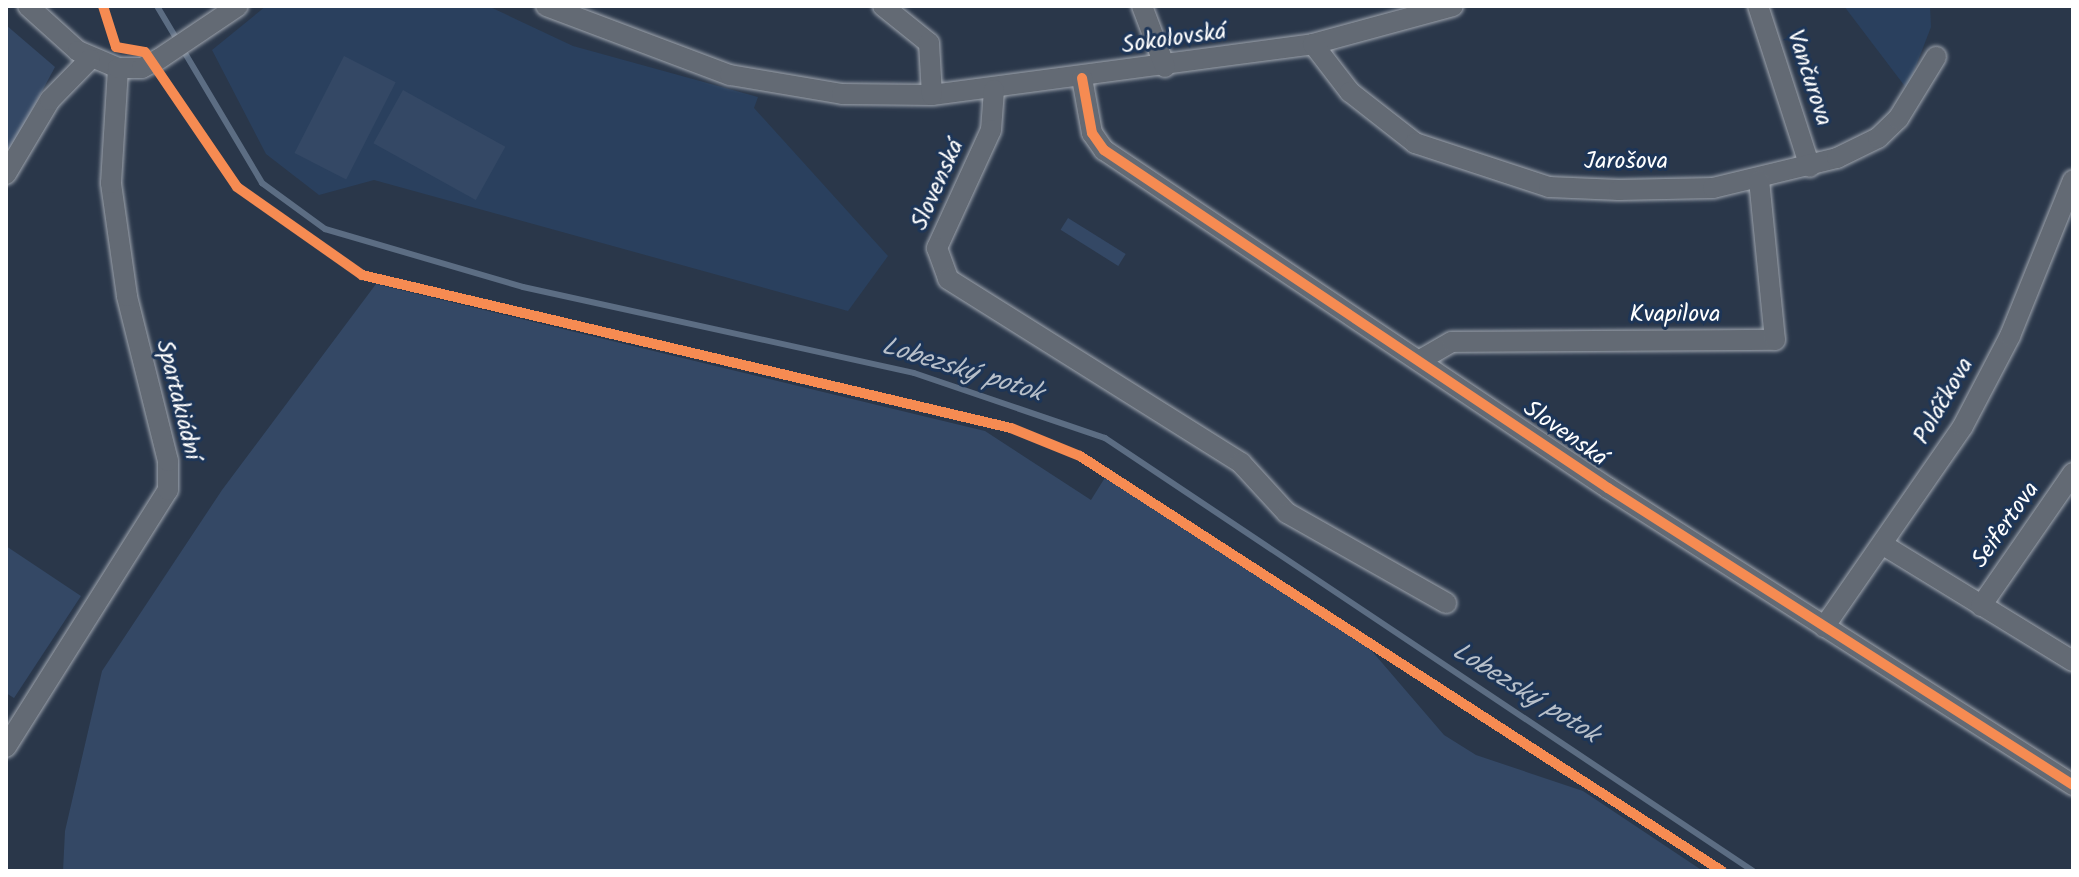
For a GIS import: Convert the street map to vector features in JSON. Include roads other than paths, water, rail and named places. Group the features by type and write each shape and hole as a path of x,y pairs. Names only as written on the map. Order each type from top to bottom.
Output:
{"street":[{"path":"28,6 90,59 118,68 142,68 198,36 238,6"},
{"name":"Sokolovská","path":"546,6 730,75 842,94 932,95 994,90 1313,44 1453,6"},
{"path":"883,6 929,43 932,95"},
{"path":"1142,6 1165,67"},
{"name":"Vančurova","path":"1758,6 1810,167"},
{"name":"Jarošova","path":"1313,44 1350,92 1415,143 1482,168 1549,187 1619,190 1759,181 1810,167 1878,138 1917,97 1936,57"},
{"path":"6,174 50,100 90,59"},
{"name":"Spartakiádní","path":"6,747 163,505 170,477 127,296 113,197 118,68"},
{"name":"Slovenská","path":"1082,78 1092,133 1104,150 1824,627 2073,785"},
{"name":"Slovenská","path":"994,90 991,130 937,248 948,279 1241,463 1287,513 1446,603"},
{"name":"Poláčkova","path":"1824,627 1885,546 1963,426 1997,362 2073,180"},
{"name":"Kvapilova","path":"1422,359 1452,342 1775,340 1759,181"},
{"name":"Seifertova","path":"1981,606 2073,473"},
{"path":"1885,546 2073,661"}],"waterway":[{"name":"Lobezský potok","path":"157,6 262,183 325,229 523,287 914,373 1105,438 1753,871"}]}
